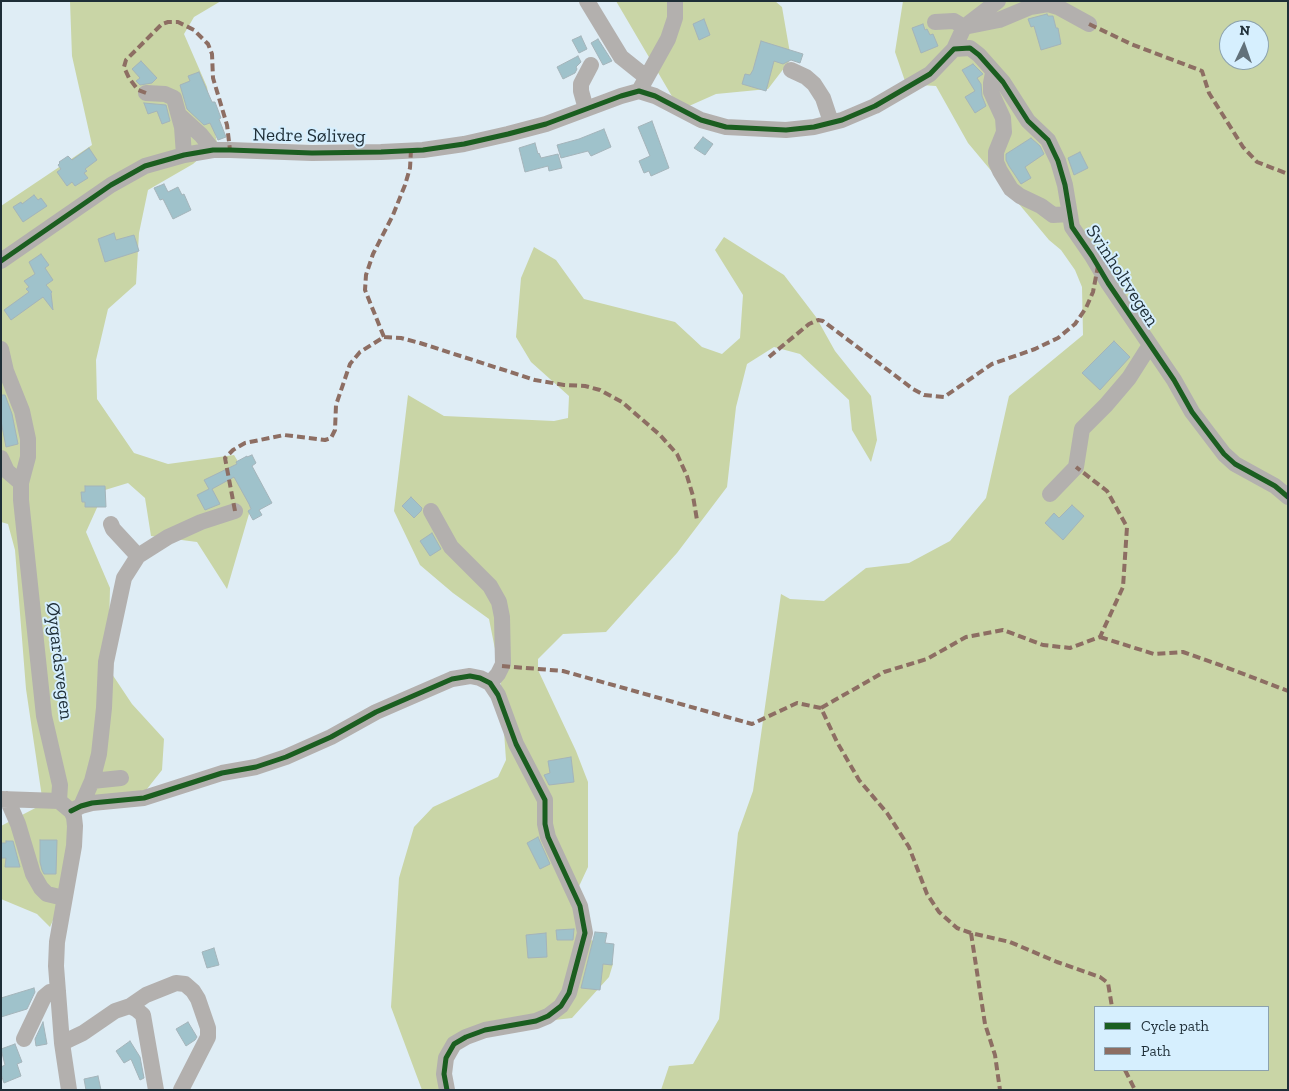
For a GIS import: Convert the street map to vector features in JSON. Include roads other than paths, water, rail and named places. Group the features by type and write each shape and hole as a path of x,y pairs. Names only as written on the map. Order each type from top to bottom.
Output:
{"street":[{"path":"587,1 621,57 642,84 655,96 701,120 726,127 786,130 814,127 850,116 905,89 930,74 954,49 964,26 998,1"},
{"path":"642,84 668,39 675,18 676,1"},
{"path":"935,22 954,21 964,26 999,20 1030,7 1048,4 1058,6 1089,24"},
{"name":"Svinholtvegen","path":"954,49 970,48 979,55 1003,82 1028,121 1048,140 1058,161 1065,185 1072,227 1174,380 1192,412 1224,454 1235,464 1275,486 1288,497"},
{"path":"586,109 581,92 581,84 591,65"},
{"path":"791,70 806,77 814,84 824,98 831,122"},
{"path":"993,73 991,92 1003,118 1004,132 996,152 996,162 1000,171 1011,189 1020,196 1041,206 1053,215 1069,214"},
{"name":"Nedre Søliveg","path":"1,261 111,185 145,166 184,155 213,150 246,149 312,153 381,152 423,150 464,144 546,124 621,96 642,84"},
{"path":"146,94 172,96 183,134 184,155"},
{"path":"179,115 201,135 213,150"},
{"path":"1050,494 1076,466 1082,429 1106,405 1128,378 1150,345"},
{"name":"Øygardsvegen","path":"1,350 4,374 22,412 28,439 28,458 21,482 21,500 44,716 60,785 70,806 75,826 74,846 56,942 62,1042 69,1090"},
{"path":"1,458 7,471 21,482"},
{"path":"431,510 451,547 490,586 499,602 502,617 503,664 498,674 490,683"},
{"path":"70,806 92,782 99,754 106,662 124,578 138,556 168,537 201,522 235,511"},
{"path":"111,524 113,529 138,556"},
{"path":"4,799 70,806 144,798 205,778 256,767 279,759 331,737 376,712 452,679 470,676 490,683 498,695 516,744 545,800 545,824 548,837 580,906 585,933 569,993 560,1006 548,1016 536,1021 485,1030 454,1044 446,1058 444,1074 448,1090"},
{"path":"92,782 121,778"},
{"path":"4,799 18,824 33,874 41,888 47,894 64,898"},
{"path":"62,1042 83,1033 115,1011 130,1006 146,995 176,983 185,984 198,999 208,1028 208,1037 181,1090"},
{"path":"24,1039 44,997 50,992 58,991"},
{"path":"130,1006 136,1008 143,1015 156,1090"}]}
